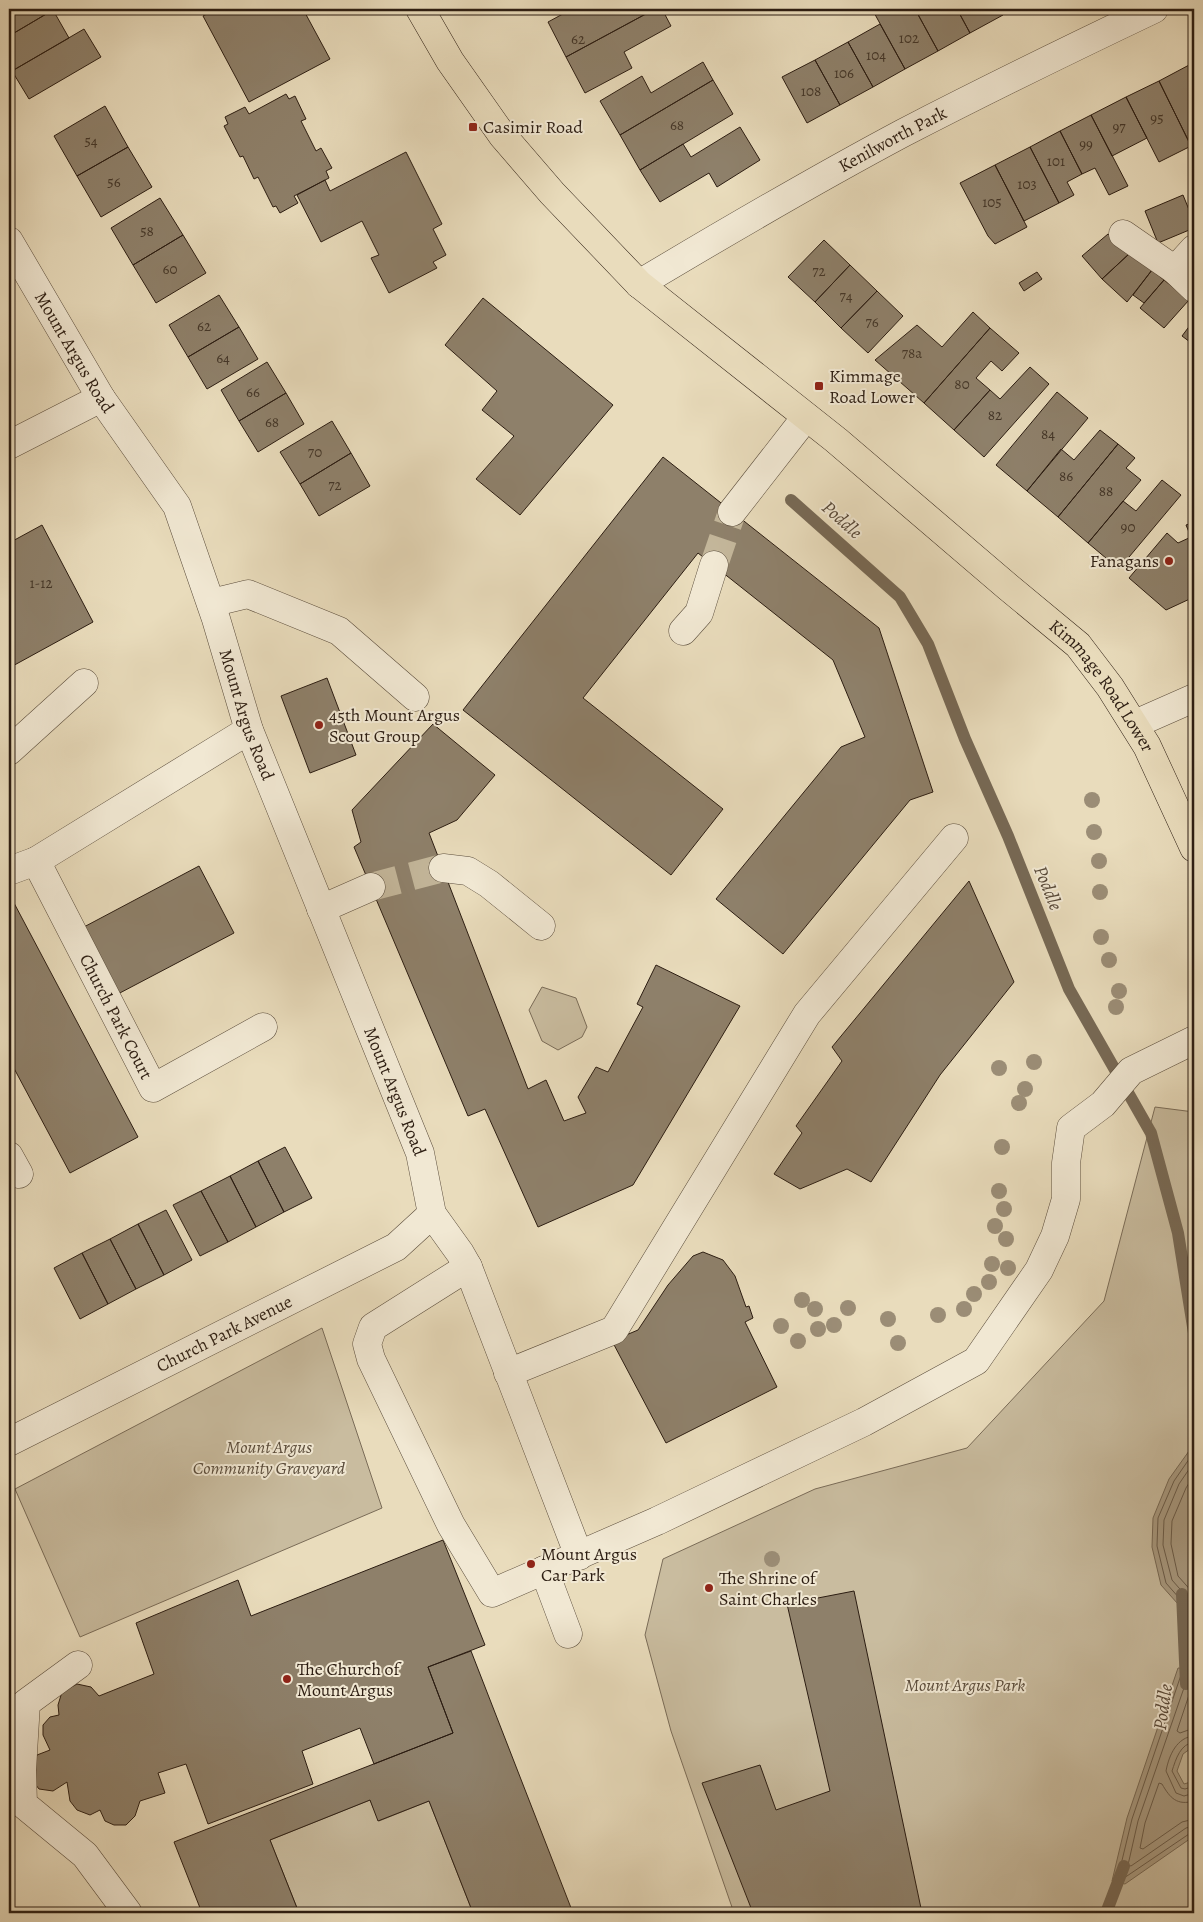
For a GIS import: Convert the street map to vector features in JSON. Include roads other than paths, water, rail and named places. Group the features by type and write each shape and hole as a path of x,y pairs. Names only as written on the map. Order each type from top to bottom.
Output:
{"main road":[{"name":"Kimmage Road Lower","path":"420,9 450,61 502,135 552,193 639,284 836,440 1008,588 1078,645 1110,687 1147,746 1194,848"}],"street":[{"name":"Kenilworth Park","path":"639,284 732,228 903,134 1068,50 1154,9"},
{"path":"1123,234 1185,279 1194,249"},
{"name":"Mount Argus Road","path":"9,241 101,398 177,506 211,603 248,730 420,1153 432,1214"},
{"path":"9,445 101,398"},
{"path":"732,512 806,417"},
{"path":"683,631 698,613 714,565"},
{"path":"211,603 248,594 338,631 415,697"},
{"path":"9,751 84,683"},
{"path":"1134,724 1194,698"},
{"path":"9,871 36,861 248,730"},
{"path":"508,1373 614,1330 808,1014 954,838"},
{"name":"Church Park Court","path":"36,861 153,1088 264,1027"},
{"path":"443,868 468,871 489,884 541,926"},
{"path":"321,909 371,888"},
{"path":"468,1267 373,1327 367,1344 371,1359 451,1525 492,1593 657,1521 864,1422 976,1361 1039,1270 1056,1236 1066,1199 1066,1164 1071,1128 1103,1104 1130,1071 1194,1040"},
{"path":"432,1214 468,1267 579,1556"},
{"name":"Church Park Avenue","path":"9,1442 396,1247 432,1214"},
{"path":"544,1570 568,1634"},
{"path":"78,1665 26,1703 22,1770 23,1804 86,1855 128,1913"}],"water":[{"path":"1194,1444 1194,1622 1161,1585 1152,1547 1153,1518 1169,1479"},
{"path":"1178,1668 1194,1669 1194,1746 1183,1754 1177,1771 1184,1784 1194,1781 1194,1836 1125,1884 1112,1881 1127,1818"}],"waterway":[{"name":"Poddle","path":"791,500 900,597 928,644 965,739 1008,836 1069,989 1151,1133 1178,1233 1194,1333"},
{"name":"Poddle","path":"1182,1594 1186,1684"},
{"name":"Poddle","path":"1106,1913 1124,1866"}],"tunnel":[{"path":"714,565 732,512"},
{"path":"371,887 443,868"}],"place":[{"name":"Casimir Road","path":"473,127"},
{"name":"Kimmage Road Lower","path":"819,386"},
{"name":"Fanagans","path":"1169,561"},
{"name":"45th Mount Argus Scout Group","path":"319,725"},
{"name":"Mount Argus Car Park","path":"531,1564"},
{"name":"The Shrine of Saint Charles","path":"709,1588"},
{"name":"The Church of Mount Argus","path":"287,1679"}],"park label":[{"name":"Mount Argus Community Graveyard","path":"269,1457"},
{"name":"Mount Argus Park","path":"965,1685"}]}
